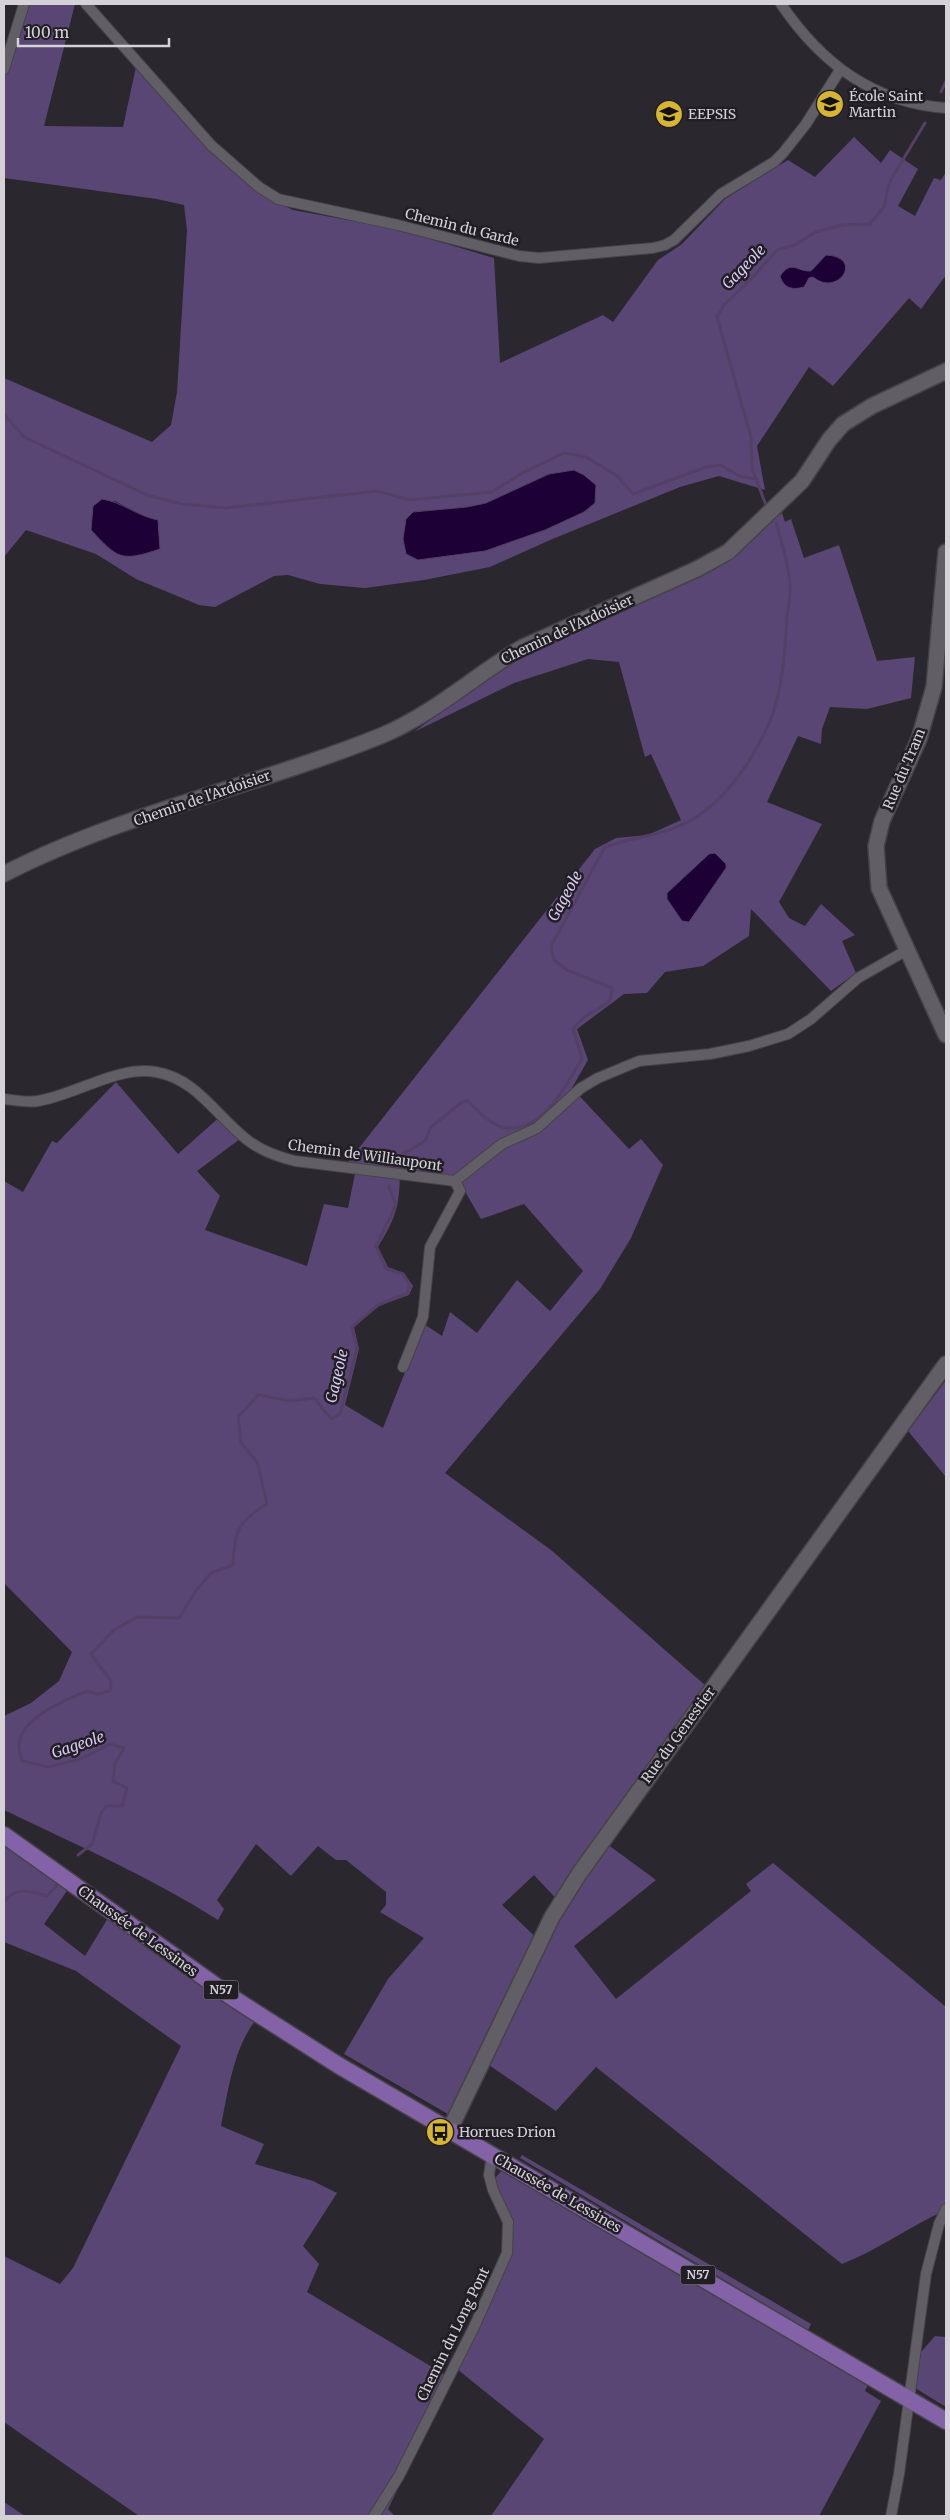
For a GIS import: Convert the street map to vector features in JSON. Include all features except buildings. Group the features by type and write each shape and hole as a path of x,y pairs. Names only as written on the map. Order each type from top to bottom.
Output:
{"main road":[{"name":"Chaussée de Lessines","path":"4,1835 233,1998 338,2065 946,2421"}],"street":[{"path":"4,69 24,4"},
{"name":"Chemin du Garde","path":"86,4 211,145 247,178 270,194 293,203 398,225 507,254 539,258 653,248 674,240 721,194 774,162 783,153 806,124 840,70"},
{"path":"781,4 802,34 840,70 904,101 946,108"},
{"name":"Chemin de l'Ardoisier","path":"4,874 61,847 351,747 410,722 432,710 496,662 523,647 697,569 728,552 802,481 829,440 843,424 872,406 946,371"},
{"name":"Rue du Tram","path":"907,950 879,888 876,846 882,821 920,738 934,687 946,552"},
{"path":"907,950 946,1035"},
{"name":"Chemin de Williaupont","path":"4,1099 39,1101 133,1072 156,1072 171,1076 190,1087 207,1100 246,1138 276,1156 295,1162 455,1181 502,1144 537,1128 581,1088 598,1078 639,1061 710,1054 749,1046 788,1034 811,1019 858,978 907,950"},
{"name":"Chemin de Williaupont","path":"403,1367 424,1317 430,1246 460,1191 455,1181"},
{"name":"Rue du Genestier","path":"450,2129 552,1917 579,1874 946,1364"},
{"name":"Chemin du Long Pont","path":"374,2516 399,2476 475,2324 507,2253 508,2222 493,2190 490,2175 492,2154"},
{"path":"891,2516 900,2474 908,2399 914,2370 926,2274 938,2224 946,2209"}],"shaded area":[{"path":"28,4 75,4 44,126 123,127 136,67 222,162 269,198 293,210 397,229 494,258 500,363 603,315 613,322 658,260 682,244 725,199 788,160 815,177 854,137 881,163 890,150 918,169 898,206 915,216 934,178 941,180 946,172 946,275 921,309 909,298 833,386 809,367 757,446 765,490 719,476 680,487 550,540 490,567 424,580 365,588 320,584 288,575 274,576 215,607 199,605 136,579 96,554 26,530 4,557 4,378 152,442 171,425 177,392 187,230 184,205 157,199 4,178 4,76","holes":["574,470 584,512 545,530 485,551 418,560 413,512 467,507 486,503 549,474","115,501 150,519 93,507"]},
{"path":"826,255 838,257 844,262 846,268 844,275 838,280 831,283 822,282 813,277 809,278 804,287 796,288 784,284 780,276 788,268 795,267 811,271"},
{"path":"574,470 584,475 596,485 595,503 584,512 545,530 485,551 418,560 406,554 403,539 406,519 413,512 467,507 486,503 549,474"},
{"path":"102,499 158,520 160,549 137,556 128,556 114,552 108,547 91,530 93,506"},
{"path":"782,513 785,522 791,519 804,558 839,545 877,661 915,657 911,698 867,709 830,707 822,729 821,744 798,736 767,802 822,824 779,902 789,918 805,926 821,904 855,935 842,941 856,973 831,991 751,909 749,936 703,966 665,972 647,993 624,994 577,1029 588,1060 572,1088 629,1149 641,1139 663,1165 631,1238 600,1289 445,1473 551,1550 714,1693 607,1844 656,1880 574,1946 616,1999 751,1891 746,1884 773,1863 946,2007 946,2210 842,2264 596,2067 556,2111 486,2063 460,2121 344,2054 388,1979 424,1938 380,1912 386,1905 386,1892 346,1860 336,1860 318,1846 291,1876 256,1844 217,1900 224,1909 218,1920 140,1876 4,1810 4,1716 31,1703 59,1681 72,1652 4,1583 4,1181 23,1192 52,1141 57,1143 116,1082 178,1154 223,1114 244,1136 197,1171 220,1196 205,1230 307,1266 324,1204 348,1208 356,1169 344,1167 595,849 616,838 648,835 681,820 651,754 645,757 619,662 588,659 514,683 414,732 500,667 770,522","holes":["400,1174 456,1176 481,1219 524,1204 583,1271 550,1311 517,1280 477,1333 450,1312 442,1336 424,1324 383,1428 345,1405 359,1349 354,1327 378,1306 409,1295 413,1286 404,1273 388,1267 378,1247 389,1228 395,1212 399,1196","534,1875 564,1907 544,1945 502,1905"]},
{"path":"715,853 726,864 726,868 689,922 682,921 667,899 667,893 709,854"},
{"path":"946,1380 946,1477 908,1431"},
{"path":"4,1844 69,1888 44,1924 85,1956 108,1918 255,2021 236,2058 221,2126 264,2144 255,2164 313,2181 337,2193 303,2246 319,2264 307,2292 452,2379 388,2509 395,2516 139,2516 4,2422 4,2256 60,2284 73,2268 181,2046 76,1971 4,1942"},
{"path":"522,2155 811,2324 808,2330 520,2158"},
{"path":"505,2167 869,2382 865,2391 881,2401 819,2516 491,2516 544,2439 457,2369 511,2254 513,2221 497,2190 496,2177"},
{"path":"935,2336 946,2337 946,2407 915,2388 921,2352"},
{"path":"4,2502 25,2516 4,2516"}],"waterway":[{"name":"Gageole","path":"941,92 946,81"},
{"name":"Gageole","path":"766,505 752,469 751,437 717,317 724,305 777,250 795,245 816,232 843,225 870,224 884,207 889,183 925,123"},
{"path":"4,414 24,437 147,495 182,504 226,508 377,491 409,500 492,492 522,473 564,453 586,457 616,475 633,494 706,467 721,465 739,476 756,479"},
{"name":"Gageole","path":"393,1169 396,1158 425,1141 431,1127 462,1102 468,1101 497,1125 516,1128 529,1124 540,1116 551,1106 569,1081 582,1058 573,1029 583,1018 610,1001 612,988 567,970 554,960 551,946 605,847 678,827 702,813 737,778 747,765 763,736 770,721 781,683 790,594 787,562 776,523"},
{"name":"Gageole","path":"78,1855 92,1844 101,1813 106,1806 122,1806 127,1788 113,1781 115,1764 124,1748 110,1744 83,1758 49,1767 22,1761 19,1745 22,1735 36,1718 57,1705 87,1691 97,1694 110,1691 111,1681 91,1654 114,1630 137,1617 179,1618 195,1592 211,1573 233,1565 239,1528 249,1516 267,1504 257,1462 241,1443 238,1417 258,1395 291,1401 314,1398 331,1419 340,1414 357,1348 352,1327 378,1305 408,1293 409,1284 403,1274 386,1269 376,1246 396,1205 389,1186"},
{"name":"Gageole","path":"4,1901 14,1893 24,1891 47,1896 57,1885"}],"place":[{"name":"École Saint Martin","path":"830,104"},
{"name":"EEPSIS","path":"669,114"},
{"name":"Horrues Drion","path":"440,2132"}]}
